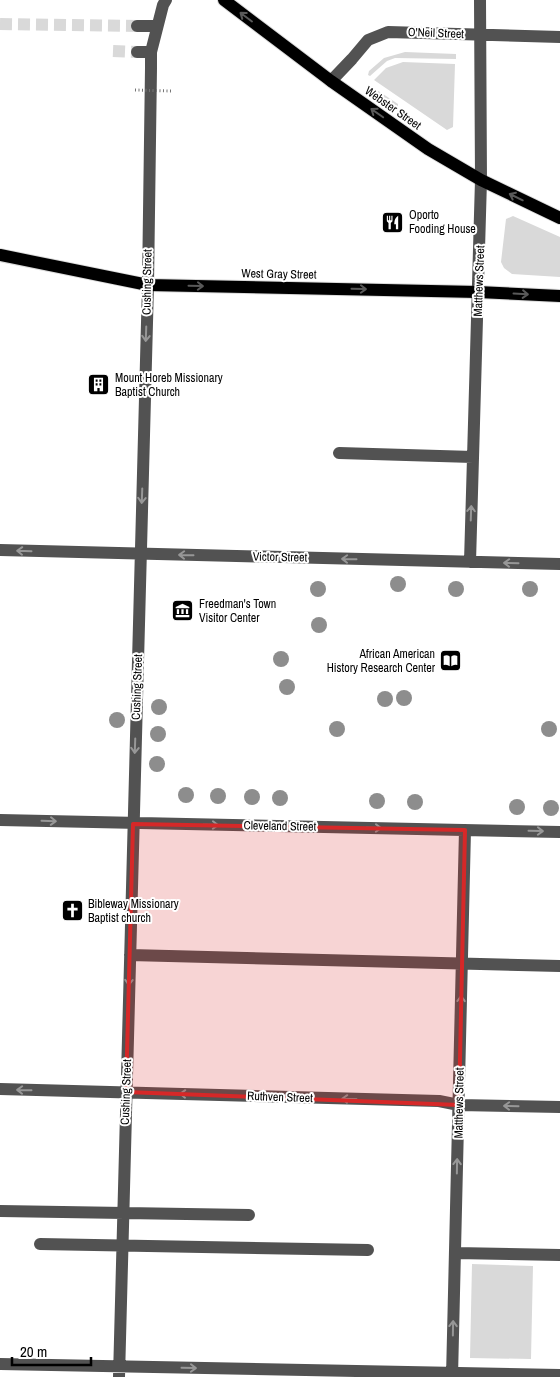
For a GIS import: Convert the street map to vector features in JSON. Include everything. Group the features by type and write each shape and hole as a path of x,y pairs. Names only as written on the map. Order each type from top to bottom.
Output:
{"main road":[{"name":"Webster Street","path":"224,0 331,81 428,149 482,180 560,218"},
{"name":"West Gray Street","path":"0,255 148,285 478,292 560,296"}],"street":[{"name":"Cushing Street","path":"119,1372 148,285 151,52 166,0"},
{"name":"Matthews Street","path":"470,562 482,180 480,0"},
{"path":"137,26 157,26"},
{"name":"O'Neil Street","path":"331,81 352,60 368,40 388,32 560,37"},
{"path":"138,52 151,52"},
{"path":"339,453 473,457"},
{"name":"Victor Street","path":"0,550 560,564"},
{"name":"Cleveland Street","path":"0,820 560,832"},
{"name":"Matthews Street","path":"452,1375 465,830"},
{"path":"130,955 560,966"},
{"name":"Ruthven Street","path":"0,1089 439,1101 459,1105 560,1107"},
{"path":"0,1211 249,1216"},
{"path":"40,1244 368,1250"},
{"path":"455,1253 560,1255"},
{"path":"0,1364 119,1372 560,1374"}],"path":[{"path":"135,90 171,91"}],"highlighted area":[{"path":"133,824 465,830 459,1105 126,1092"}],"shaded area":[{"path":"405,52 456,54 456,59 395,58 387,61 370,76 368,75 369,71 384,58"},
{"path":"403,62 455,64 453,127 447,130 374,80 386,68"},
{"path":"368,84 398,104 398,111 371,91"},
{"path":"513,216 560,237 560,277 512,274 504,268 501,262 506,219"},
{"path":"472,1264 533,1266 531,1359 470,1358"}],"tunnel":[{"path":"0,24 137,26"},
{"path":"113,51 137,52"}],"place":[{"name":"Oporto Fooding House","path":"393,222"},
{"name":"Mount Horeb Missionary Baptist Church","path":"99,385"},
{"name":"Freedman's Town Visitor Center","path":"183,611"},
{"name":"African American History Research Center","path":"451,661"},
{"name":"Bibleway Missionary Baptist church","path":"72,911"}]}
